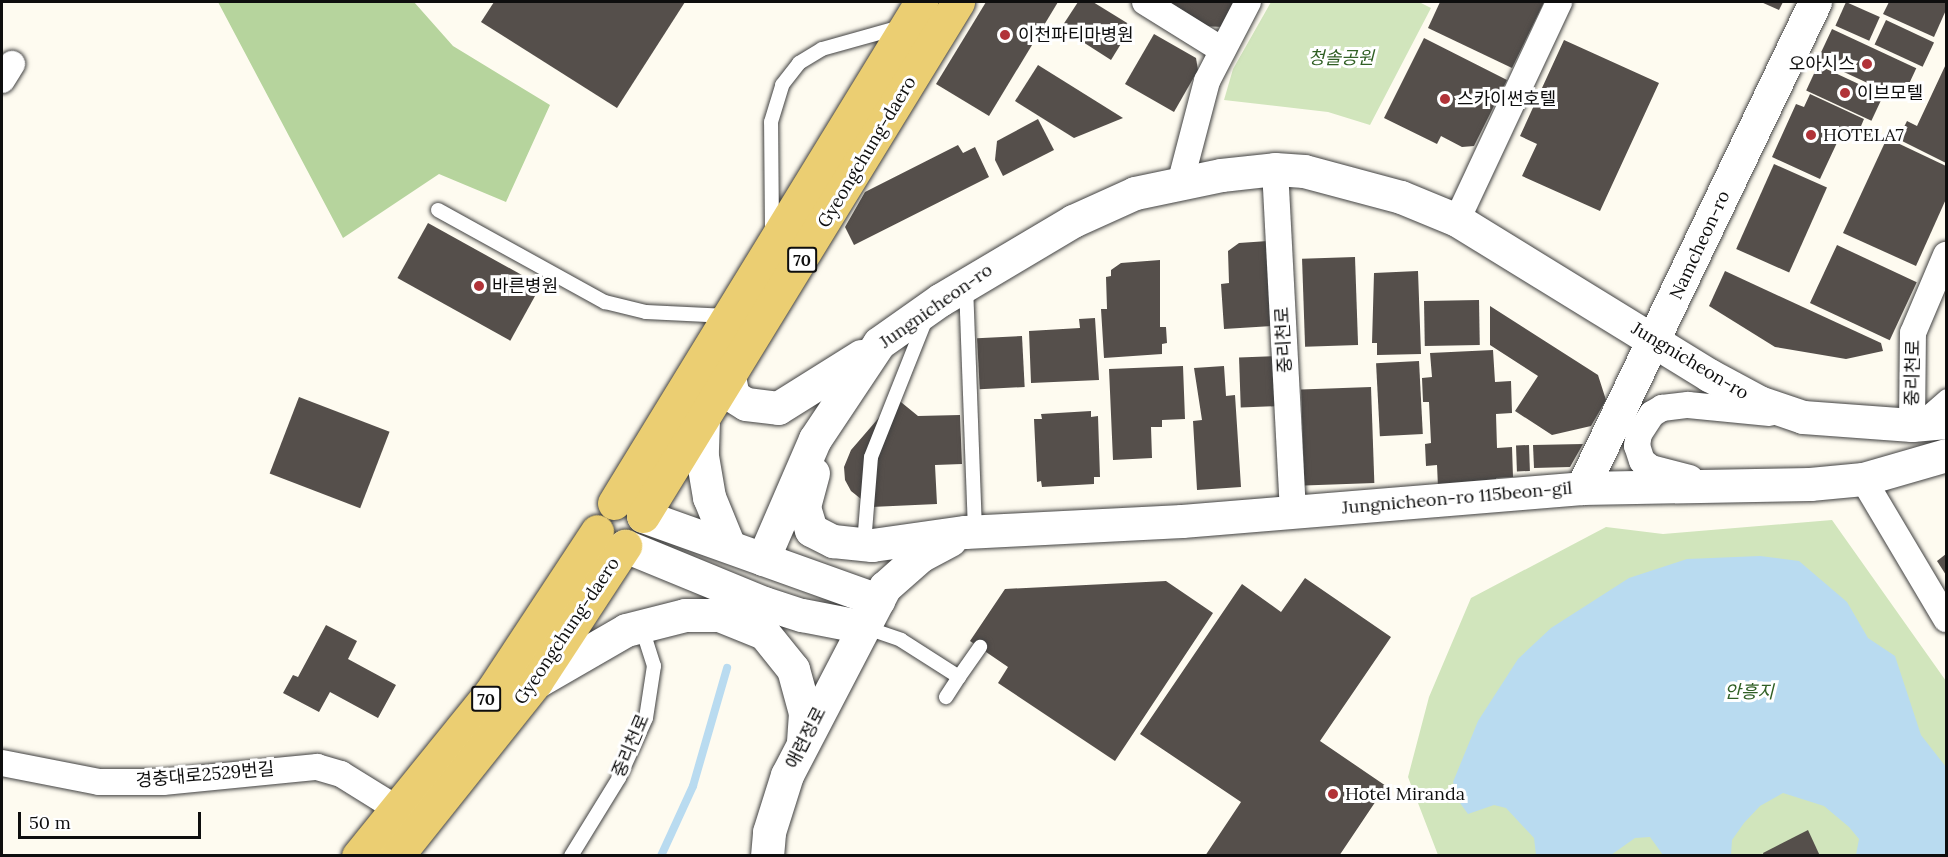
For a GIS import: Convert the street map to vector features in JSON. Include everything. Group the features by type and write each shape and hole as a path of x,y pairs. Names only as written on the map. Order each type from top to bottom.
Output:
{"main road":[{"name":"Gyeongchung-daero","path":"628,510 703,420 958,2"},
{"name":"Gyeongchung-daero","path":"628,510 730,316 772,250 913,13"},
{"name":"Gyeongchung-daero","path":"397,855 536,682 611,538"},
{"name":"Gyeongchung-daero","path":"358,855 399,810 611,538"}],"street":[{"path":"1145,2 1222,50"},
{"path":"1181,180 1197,108 1222,50 1248,2"},
{"path":"1457,220 1559,2"},
{"name":"Namcheon-ro","path":"1582,488 1815,2"},
{"name":"Jungnicheon-ro","path":"763,559 815,439 879,342 966,284 1072,221 1135,193 1181,180 1275,169 1336,178 1401,196 1457,220 1759,402 1803,417 1912,425 1947,422"},
{"name":"중리천로","path":"1275,169 1293,512"},
{"name":"중리천로","path":"1912,425 1913,333 1947,255"},
{"path":"729,377 733,396 746,404 778,408 879,342"},
{"path":"1716,484 1658,470 1642,461 1637,446 1639,434 1652,414 1662,408 1695,405 1803,417"},
{"path":"703,420 702,456 709,497 729,546"},
{"path":"815,439 813,471 804,507 807,524 832,541 864,545 891,564 877,603"},
{"name":"Jungnicheon-ro 115beon-gil","path":"864,545 970,532 1293,512 1582,488 1716,484 1794,485 1863,479 1947,455"},
{"path":"1863,479 1947,618"},
{"path":"628,510 877,603"},
{"path":"611,538 758,601 802,615 877,603 920,556 970,532"},
{"path":"536,682 609,638 641,625 685,615 718,615 758,601"},
{"name":"애련정로","path":"767,855 769,832 787,775 877,603"},
{"path":"718,615 764,633 793,669 805,713 803,743"},
{"name":"경충대로2529번길","path":"2,763 99,782 163,782 317,767 341,774 399,810"}],"lane":[{"path":"772,250 771,122 782,85 799,63 822,49 913,13"},
{"path":"438,210 605,302 646,312 730,316"},
{"path":"966,284 970,532"},
{"path":"864,545 871,457 931,306"},
{"path":"1912,425 1947,396"},
{"path":"877,603 901,640 959,676"},
{"name":"중리천로","path":"571,855 619,778 646,717 654,666 641,625"},
{"path":"946,697 980,647"}],"green space":[{"path":"218,2 414,2 453,46 550,105 506,202 439,174 343,238"},
{"name":"청솔공원","path":"1271,2 1419,2 1431,8 1370,125 1328,112 1224,100 1233,69"},
{"name":"안흥지","path":"1832,520 1946,681 1946,855 1438,855 1408,777 1429,697 1471,598 1606,527 1663,534"}],"water":[{"name":"안흥지","path":"1760,556 1799,561 1847,602 1868,638 1895,656 1921,735 1946,767 1946,855 1856,855 1859,839 1849,827 1824,806 1783,793 1760,806 1744,823 1732,840 1731,855 1663,855 1650,837 1635,838 1611,855 1536,855 1534,838 1506,808 1494,805 1468,814 1460,803 1453,782 1478,721 1518,659 1551,628 1629,578 1687,559"}],"building":[{"path":"494,2 685,2 617,108 481,22"},
{"name":"이천파티마병원","path":"986,2 1058,2 989,116 936,84"},
{"path":"1078,2 1093,2 1132,26 1111,60 1061,28"},
{"path":"1153,2 1237,2 1223,27 1200,26"},
{"path":"1440,2 1544,2 1512,68 1428,28"},
{"path":"1761,2 1783,2 1779,10"},
{"path":"1846,2 1880,17 1869,41 1835,26"},
{"path":"1889,2 1946,2 1946,10 1934,37 1883,14"},
{"path":"1886,20 1934,42 1923,67 1875,44"},
{"name":"오아시스","path":"1832,29 1916,68 1902,99 1818,60"},
{"path":"1154,34 1196,58 1198,70 1174,112 1125,84"},
{"name":"스카이썬호텔","path":"1424,38 1507,80 1474,146 1462,147 1441,136 1437,144 1384,118"},
{"path":"1564,40 1659,83 1600,211 1522,176 1537,144 1520,136"},
{"path":"1946,64 1946,163 1898,139 1907,121 1917,126"},
{"path":"1038,65 1123,118 1074,138 1015,101"},
{"name":"이브모텔","path":"1818,65 1883,95 1871,121 1806,90"},
{"name":"HOTELA7","path":"1810,94 1864,119 1856,138 1842,132 1820,179 1772,157 1796,104 1804,107"},
{"path":"1038,119 1054,150 1003,176 995,160 997,141"},
{"path":"1887,138 1946,166 1946,199 1916,266 1843,233"},
{"path":"958,145 963,153 975,147 989,177 854,245 845,227 865,192"},
{"path":"1774,164 1827,188 1789,273 1736,249"},
{"path":"428,223 541,286 510,341 397,278"},
{"path":"1268,241 1272,326 1224,329 1221,284 1229,283 1228,251 1239,243"},
{"path":"1837,245 1917,282 1890,340 1810,303"},
{"path":"1355,257 1358,345 1305,347 1302,259"},
{"path":"1160,260 1160,327 1166,327 1167,343 1162,344 1162,354 1104,358 1101,309 1107,309 1106,277 1111,276 1111,270 1121,263"},
{"path":"1418,271 1421,354 1377,355 1377,343 1372,343 1374,273"},
{"path":"1725,271 1881,343 1883,351 1846,359 1775,347 1709,306"},
{"path":"1479,300 1480,345 1425,346 1424,301"},
{"path":"1490,306 1598,375 1606,400 1591,426 1552,435 1515,411 1538,376 1490,345"},
{"path":"1095,318 1099,380 1031,383 1029,331 1080,328 1079,319"},
{"path":"1022,336 1025,387 980,389 977,338"},
{"path":"1493,350 1495,382 1511,381 1512,413 1496,414 1497,448 1512,447 1513,477 1496,478 1497,485 1438,487 1437,465 1426,466 1425,444 1431,443 1429,402 1423,402 1422,378 1432,377 1430,353"},
{"path":"1280,356 1282,406 1241,407 1239,357"},
{"path":"1419,361 1423,434 1380,436 1376,363"},
{"path":"1183,366 1185,419 1162,420 1162,427 1151,427 1152,458 1113,460 1109,369"},
{"path":"1224,366 1226,396 1235,395 1241,487 1197,490 1193,421 1202,420 1194,368"},
{"path":"1371,387 1374,483 1304,485 1301,389"},
{"path":"299,397 390,432 360,508 270,474"},
{"path":"896,398 918,416 960,415 962,464 935,465 937,504 871,507 851,491 845,480 844,467 851,450"},
{"path":"1091,411 1091,417 1098,416 1100,477 1094,477 1094,484 1042,487 1041,481 1037,482 1034,419 1042,419 1041,414"},
{"path":"1583,444 1570,467 1534,468 1533,445"},
{"path":"1516,445 1529,445 1530,471 1517,471"},
{"path":"1946,554 1946,575 1937,561"},
{"path":"1305,578 1391,637 1320,741 1386,786 1339,856 1205,856 1241,802 1140,734 1242,584 1281,612"},
{"path":"1166,581 1213,613 1115,761 998,683 1008,667 970,641 1005,589"},
{"path":"326,625 357,641 348,659 396,685 378,718 330,692 319,712 283,693 293,675 298,677"},
{"path":"1808,830 1820,856 1764,856 1763,853"}],"waterway":[{"path":"661,856 693,786 727,668"}],"place":[{"name":"이천파티마병원","path":"1005,35"},
{"name":"오아시스","path":"1867,64"},
{"name":"이브모텔","path":"1845,93"},
{"name":"스카이썬호텔","path":"1445,99"},
{"name":"HOTELA7","path":"1811,135"},
{"name":"바른병원","path":"479,286"},
{"name":"Hotel Miranda","path":"1333,794"}]}
